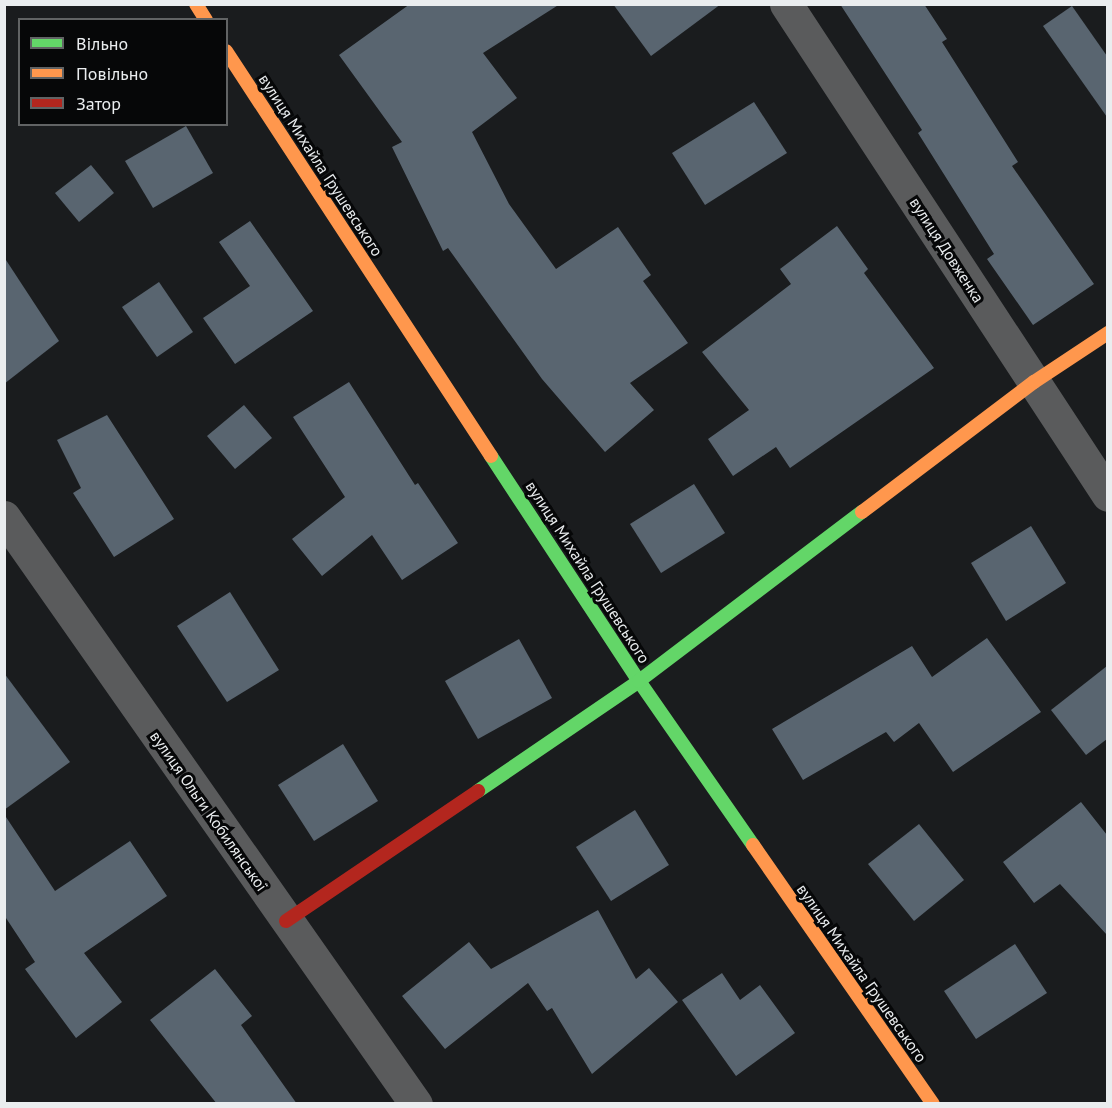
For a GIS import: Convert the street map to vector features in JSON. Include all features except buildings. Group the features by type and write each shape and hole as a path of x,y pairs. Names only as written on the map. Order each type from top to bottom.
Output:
{"street":[{"path":"196,4 205,18"},
{"name":"вулиця Довженка","path":"786,4 1107,495"},
{"name":"вулиця Михайла Грушевського","path":"228,54 639,681 933,1104"},
{"path":"286,921 639,681 1034,382 1107,333"},
{"name":"вулиця Ольги Кобилянської","path":"4,517 416,1104"}],"traffic: fast":[{"path":"491,456 639,681 753,845"},
{"path":"478,791 639,681 862,512"}],"traffic: slow":[{"path":"196,4 205,18"},
{"path":"228,54 491,456"},
{"path":"862,512 1034,382 1108,333"},
{"path":"753,845 933,1104"}],"traffic: jam":[{"path":"286,921 478,791"}]}
